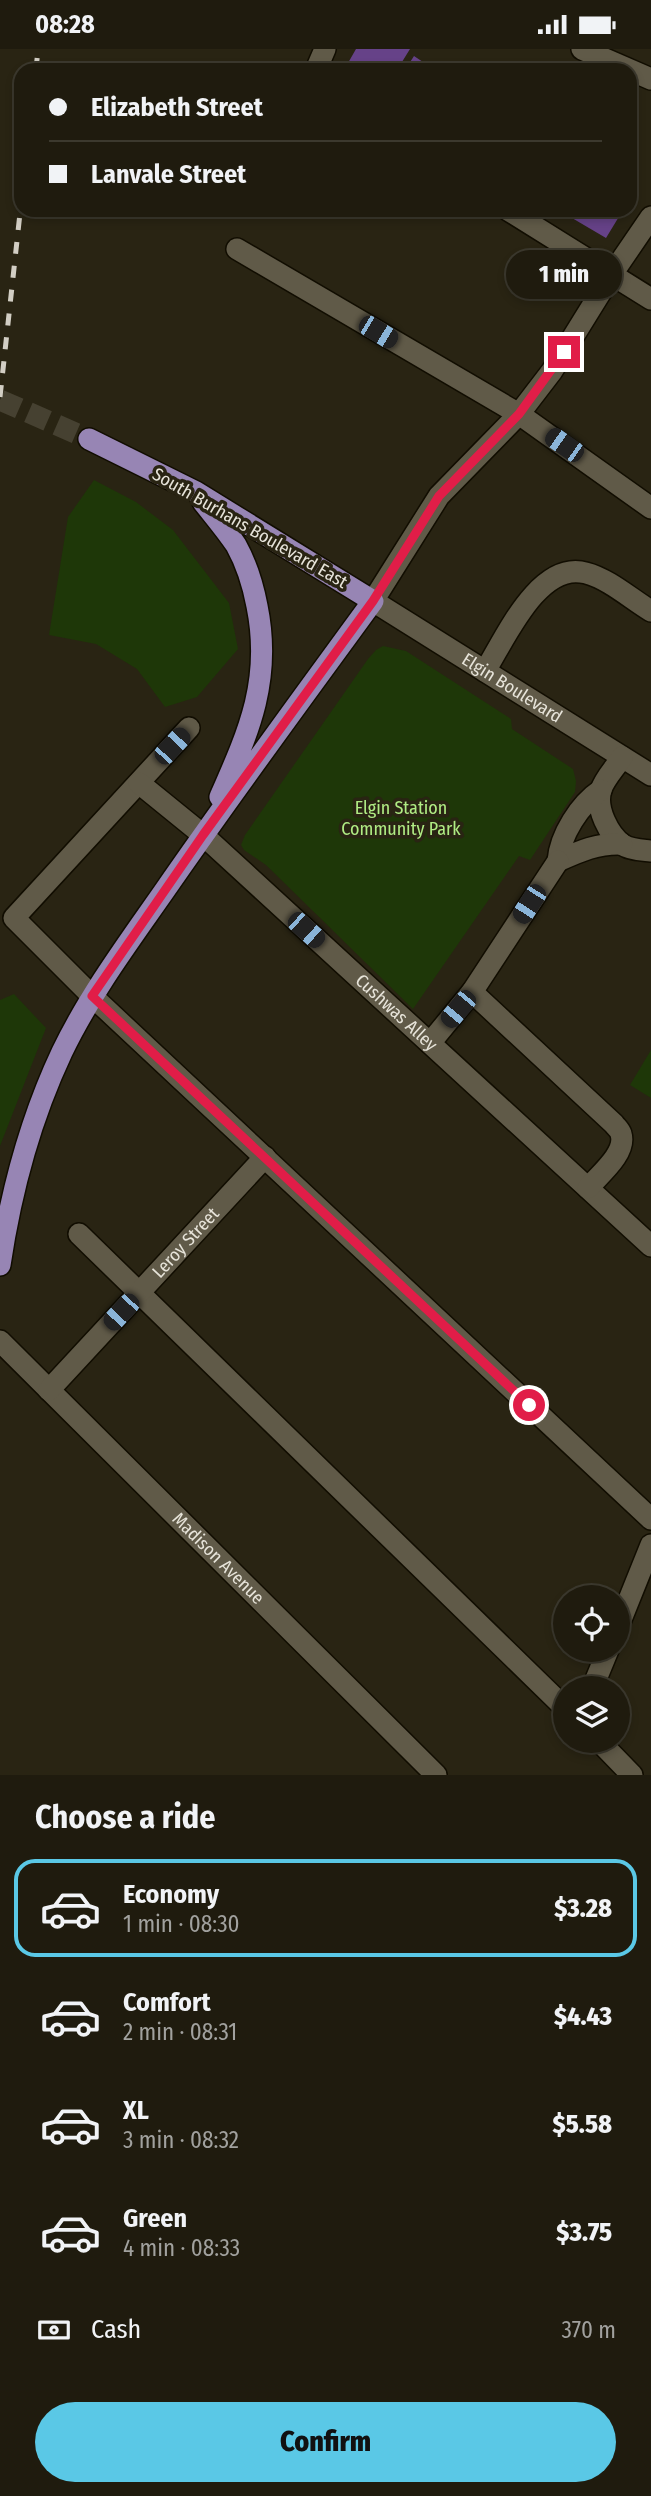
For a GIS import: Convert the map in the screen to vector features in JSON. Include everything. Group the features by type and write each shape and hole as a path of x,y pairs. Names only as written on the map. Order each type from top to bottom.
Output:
{"main road":[{"name":"South Burhans Boulevard East","path":"89,439 195,492 373,601"},
{"path":"195,492 236,546 253,586 260,623 263,666 256,707 242,748 203,835"},
{"path":"0,1265 19,1167 39,1107 62,1052 92,996 203,835 373,601"}],"street":[{"path":"582,49 614,63"},
{"path":"519,217 651,299"},
{"path":"373,601 439,496 519,414 552,372 612,274 651,218"},
{"path":"237,249 519,414 651,508"},
{"path":"485,671 534,594 550,579 566,572 583,572 595,576 651,611"},
{"name":"Elgin Boulevard","path":"373,601 651,775"},
{"path":"189,728 14,918 92,996 651,1519"},
{"path":"622,757 601,790 599,807 606,824 622,845"},
{"name":"Cushwas Alley","path":"139,783 203,835 651,1246"},
{"path":"430,1043 472,992 558,861 559,845 588,798 601,790"},
{"path":"558,861 586,848 606,843 651,851"},
{"path":"472,992 614,1124 621,1134 620,1147 614,1159 588,1188"},
{"name":"Leroy Street","path":"49,1390 265,1157"},
{"path":"79,1234 553,1696"},
{"name":"Madison Avenue","path":"0,1341 436,1775"},
{"path":"630,1597 651,1545"},
{"path":"611,1753 632,1775"}],"green space":[{"path":"94,480 136,502 173,530 229,603 238,649 197,697 165,707 137,669 96,644 49,635 68,517"},
{"name":"Elgin Station Community Park","path":"383,646 406,651 511,719 512,729 573,769 576,781 575,792 530,860 519,856 413,1009 266,865 241,845 245,835 368,659"},
{"path":"14,994 46,1028 0,1146 0,1000"},
{"path":"651,1050 651,1098 630,1085"}],"building":[{"path":"356,49 410,49 401,63 348,63"},
{"path":"414,56 424,63 410,63"},
{"path":"573,217 619,217 606,238"}],"tunnel":[{"path":"0,400 89,439"}],"railway":[{"path":"37,63 38,49"},
{"path":"0,397 20,217"}],"route":[{"path":"529,1405 92,996 203,835 373,601 439,496 519,414 564,352"}]}
